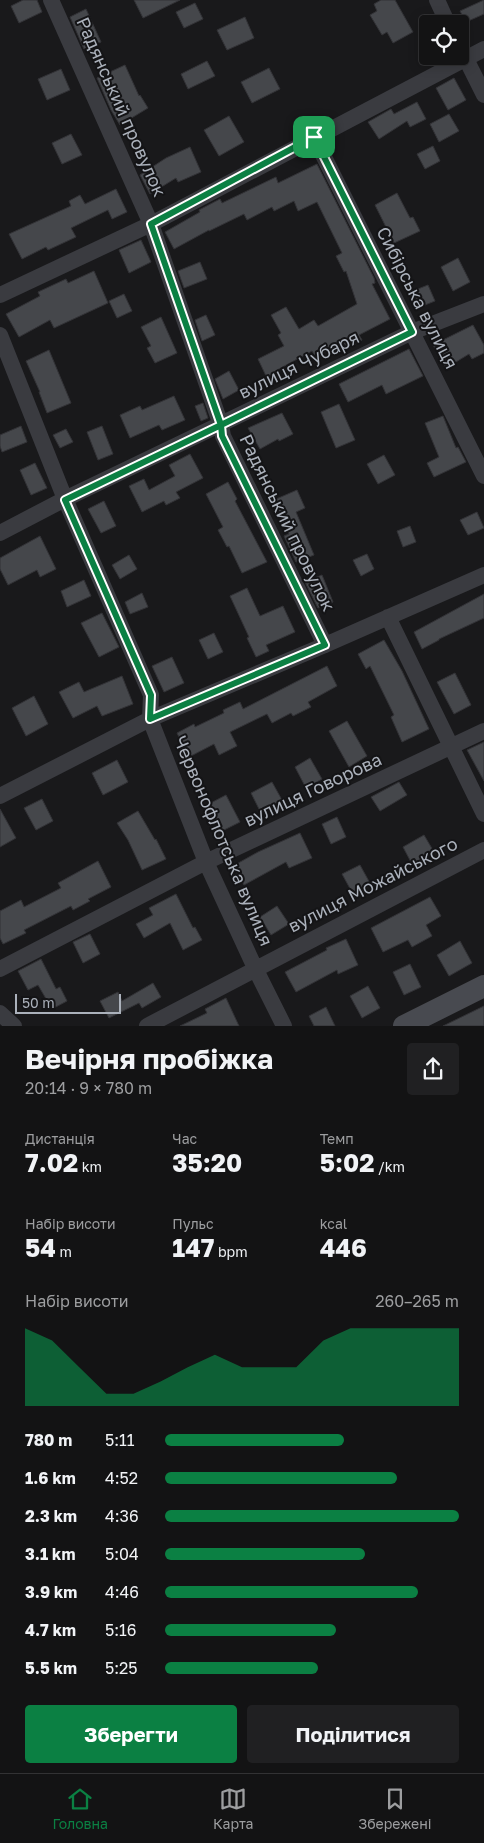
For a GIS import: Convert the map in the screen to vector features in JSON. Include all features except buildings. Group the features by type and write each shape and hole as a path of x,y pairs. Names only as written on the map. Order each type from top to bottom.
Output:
{"street":[{"name":"Радянський провулок","path":"51,0 151,224 221,425 222,436 325,645"},
{"path":"437,0 444,15"},
{"path":"469,51 484,49"},
{"path":"469,64 484,95"},
{"path":"0,295 151,224 314,137 440,65"},
{"name":"Сибірська вулиця","path":"314,137 484,476"},
{"name":"вулиця Чубаря","path":"0,532 412,332 484,304"},
{"name":"Червонофлотська вулиця","path":"0,335 65,500 151,695 150,719 206,862 284,1026"},
{"path":"0,796 150,719 484,575"},
{"path":"388,617 484,814"},
{"name":"вулиця Говорова","path":"0,969 206,862 484,731"},
{"name":"вулиця Можайського","path":"147,1026 484,850"},
{"path":"404,1026 484,986"},
{"path":"0,1013 14,1026"}],"route":[{"path":"314,137 151,224 221,425 65,500 151,695 150,719 325,645 222,436 221,425 412,332 314,137"}]}
